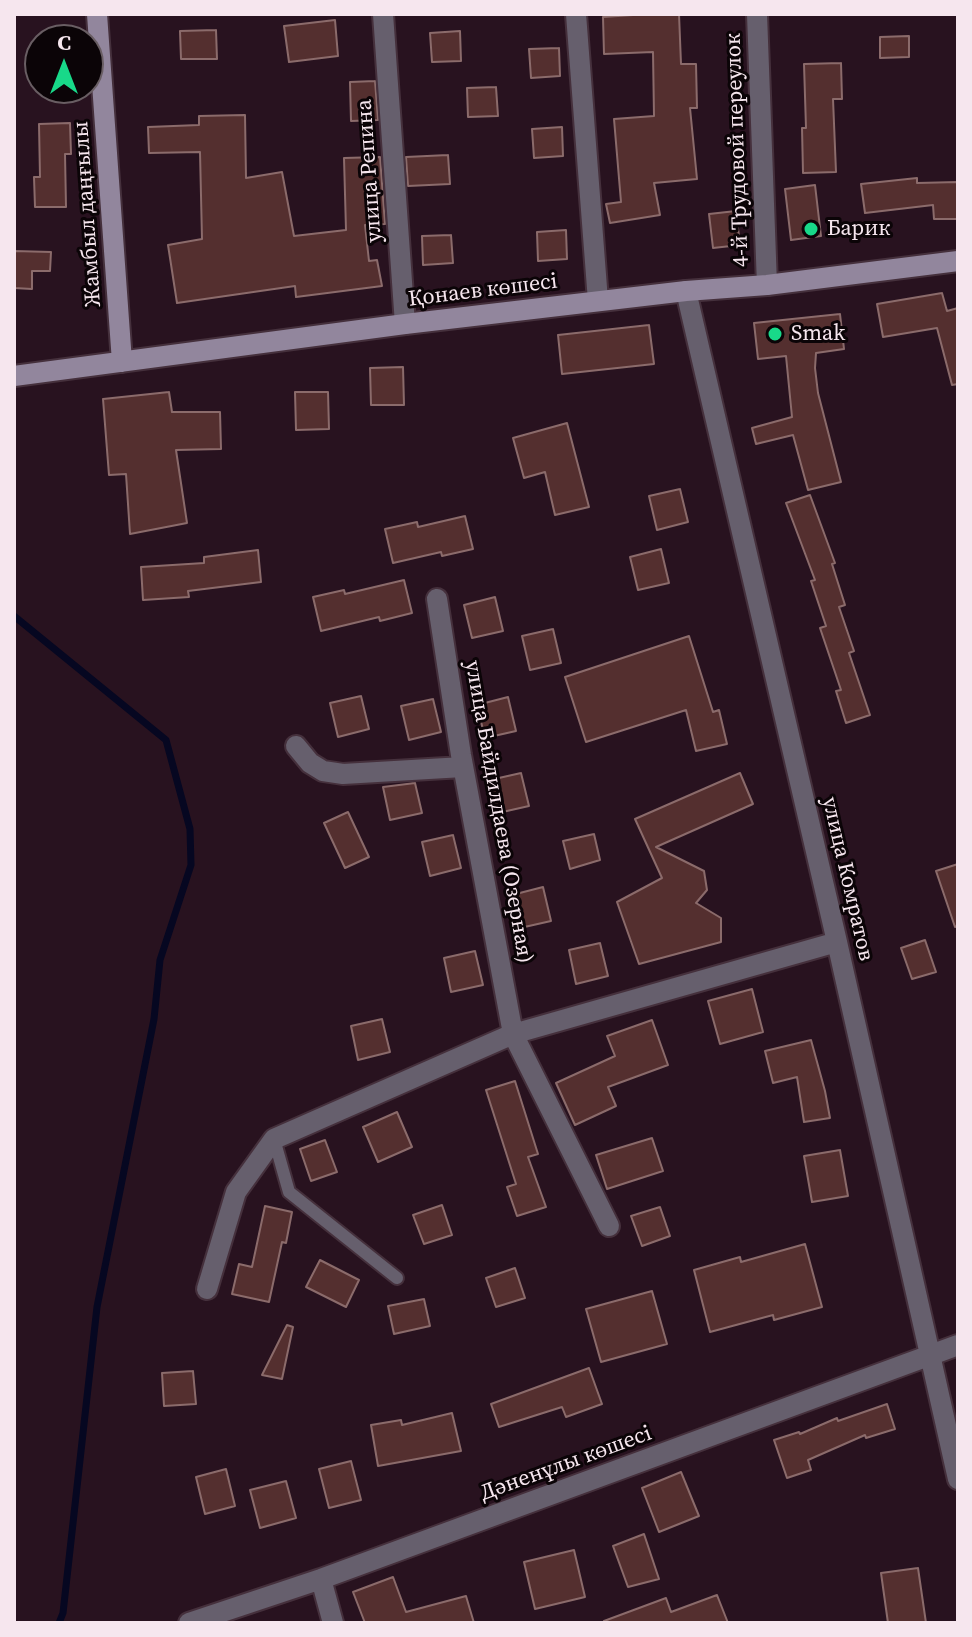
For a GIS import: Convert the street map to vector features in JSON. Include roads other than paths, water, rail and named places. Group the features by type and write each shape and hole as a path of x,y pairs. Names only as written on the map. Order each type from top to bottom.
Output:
{"main road":[{"name":"Жамбыл даңғылы","path":"97,14 122,362"},
{"name":"Қонаев көшесі","path":"14,376 405,324 958,261"}],"street":[{"name":"улица Репина","path":"383,14 405,324"},
{"path":"576,14 598,301"},
{"name":"4-й Трудовой переулок","path":"757,14 767,285"},
{"name":"улица Комратов","path":"686,291 958,1479"},
{"name":"улица Байдилдаева (Озерная)","path":"437,599 463,767 513,1034 609,1226"},
{"path":"296,746 310,763 323,771 343,774 463,767"},
{"path":"207,1289 236,1192 274,1139 513,1034 837,942"},
{"name":"Дәненұлы көшесі","path":"189,1623 321,1579 958,1345"},
{"path":"321,1579 333,1623"}],"lane":[{"path":"274,1139 289,1192 397,1278"}],"waterway":[{"path":"14,616 166,740 190,829 191,865 160,960 154,1019 97,1307 63,1613 59,1623"}],"place":[{"name":"Барик","path":"811,229"},
{"name":"Smak","path":"775,334"}]}
